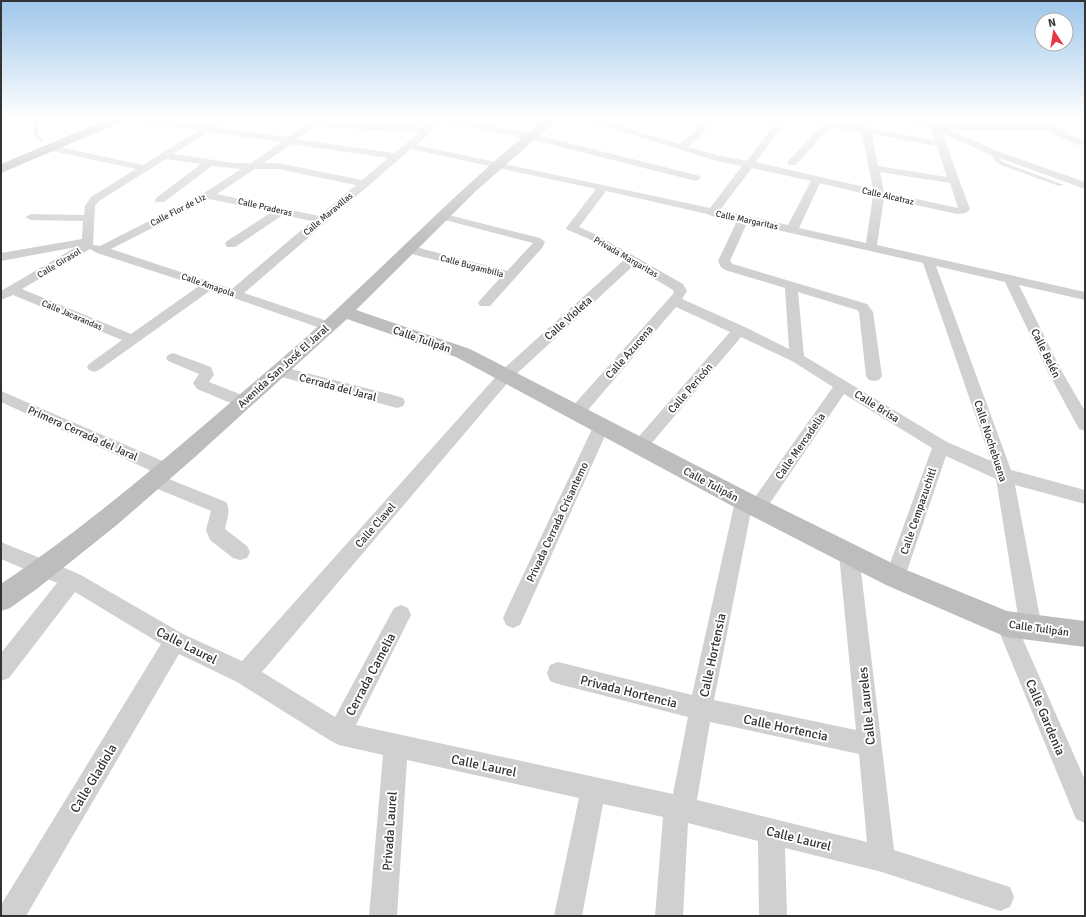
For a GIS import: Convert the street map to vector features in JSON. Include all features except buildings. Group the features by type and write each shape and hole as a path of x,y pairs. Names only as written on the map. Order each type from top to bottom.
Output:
{"main road":[{"path":"1,169 16,161"}],"street":[{"path":"113,161 144,168"},
{"name":"Calle Girasol","path":"7,293 87,244 90,206 95,199 155,161"},
{"path":"194,161 253,166 278,166 364,183"},
{"name":"Calle Flor de Liz","path":"101,250 208,194 260,161"},
{"name":"Calle Maravillas","path":"234,294 390,161"},
{"name":"Calle Margaritas","path":"483,161 1085,296"},
{"name":"Avenida San José El Jaral","path":"1,599 44,570 160,475 244,402 336,319 441,216 502,161"},
{"path":"628,161 696,178"},
{"name":"Calle Alcatraz","path":"730,161 962,211 964,209 955,181"},
{"path":"712,213 751,161"},
{"path":"871,247 879,194 873,161"},
{"path":"874,168 955,181 947,161"},
{"path":"1015,161 1085,186"},
{"path":"160,200 209,163"},
{"path":"792,230 817,179"},
{"name":"Privada Margaritas","path":"603,187 572,228 592,237 678,287 678,296"},
{"name":"Calle Praderas","path":"208,194 321,220"},
{"path":"231,244 282,211"},
{"name":"Calle Bugambilia","path":"408,249 511,276 539,242 441,216"},
{"path":"31,217 89,218"},
{"path":"743,219 724,261 725,264 729,267 862,307 866,312 874,376"},
{"path":"1,257 87,244"},
{"name":"Calle Amapola","path":"87,244 234,294 336,319"},
{"name":"Calle Violeta","path":"505,376 632,260"},
{"name":"Calle Nochebuena","path":"928,260 1004,475 1031,628"},
{"path":"486,303 511,276"},
{"name":"Calle Belén","path":"1010,279 1055,372 1085,425"},
{"path":"94,367 209,285"},
{"path":"791,285 797,358"},
{"name":"Calle Jacarandas","path":"7,293 132,339"},
{"name":"Calle Brisa","path":"678,296 740,330 797,358 941,446 1004,475 1085,497"},
{"name":"Calle Azucena","path":"576,413 678,296"},
{"name":"Calle Tulipán","path":"336,319 463,352 601,427 849,554 895,577 1006,624 1085,634"},
{"name":"Calle Pericón","path":"640,446 740,330"},
{"path":"173,358 206,371 206,375 201,383 202,385 244,402"},
{"name":"Cerrada del Jaral","path":"279,371 397,402"},
{"name":"Calle Clavel","path":"245,674 505,376"},
{"name":"Calle Mercadelia","path":"751,504 842,385"},
{"name":"Primera Cerrada del Jaral","path":"1,396 160,475 220,507 215,530 217,534 240,552"},
{"name":"Privada Cerrada Crisantemo","path":"513,618 601,427"},
{"name":"Calle Cempazuchitl","path":"895,577 941,446"},
{"name":"Calle Hortensia","path":"669,916 680,808 701,709 751,504"},
{"name":"Calle Laurel","path":"1,550 44,570 72,580 175,641 245,674 339,733 680,808 882,859 1000,897"},
{"name":"Calle Laureles","path":"849,554 882,859"},
{"path":"1,670 72,580"},
{"name":"Cerrada Camelia","path":"339,733 401,615"},
{"name":"Calle Gardenia","path":"1006,624 1085,810"},
{"name":"Calle Gladiola","path":"10,916 175,641"},
{"name":"Privada Hortencia","path":"558,673 701,709"},
{"name":"Calle Hortencia","path":"701,709 870,745"},
{"name":"Privada Laurel","path":"383,916 396,746"},
{"path":"568,916 593,789"},
{"path":"771,831 773,916"}],"lane":[{"path":"999,161 1003,164 1061,185"}]}
